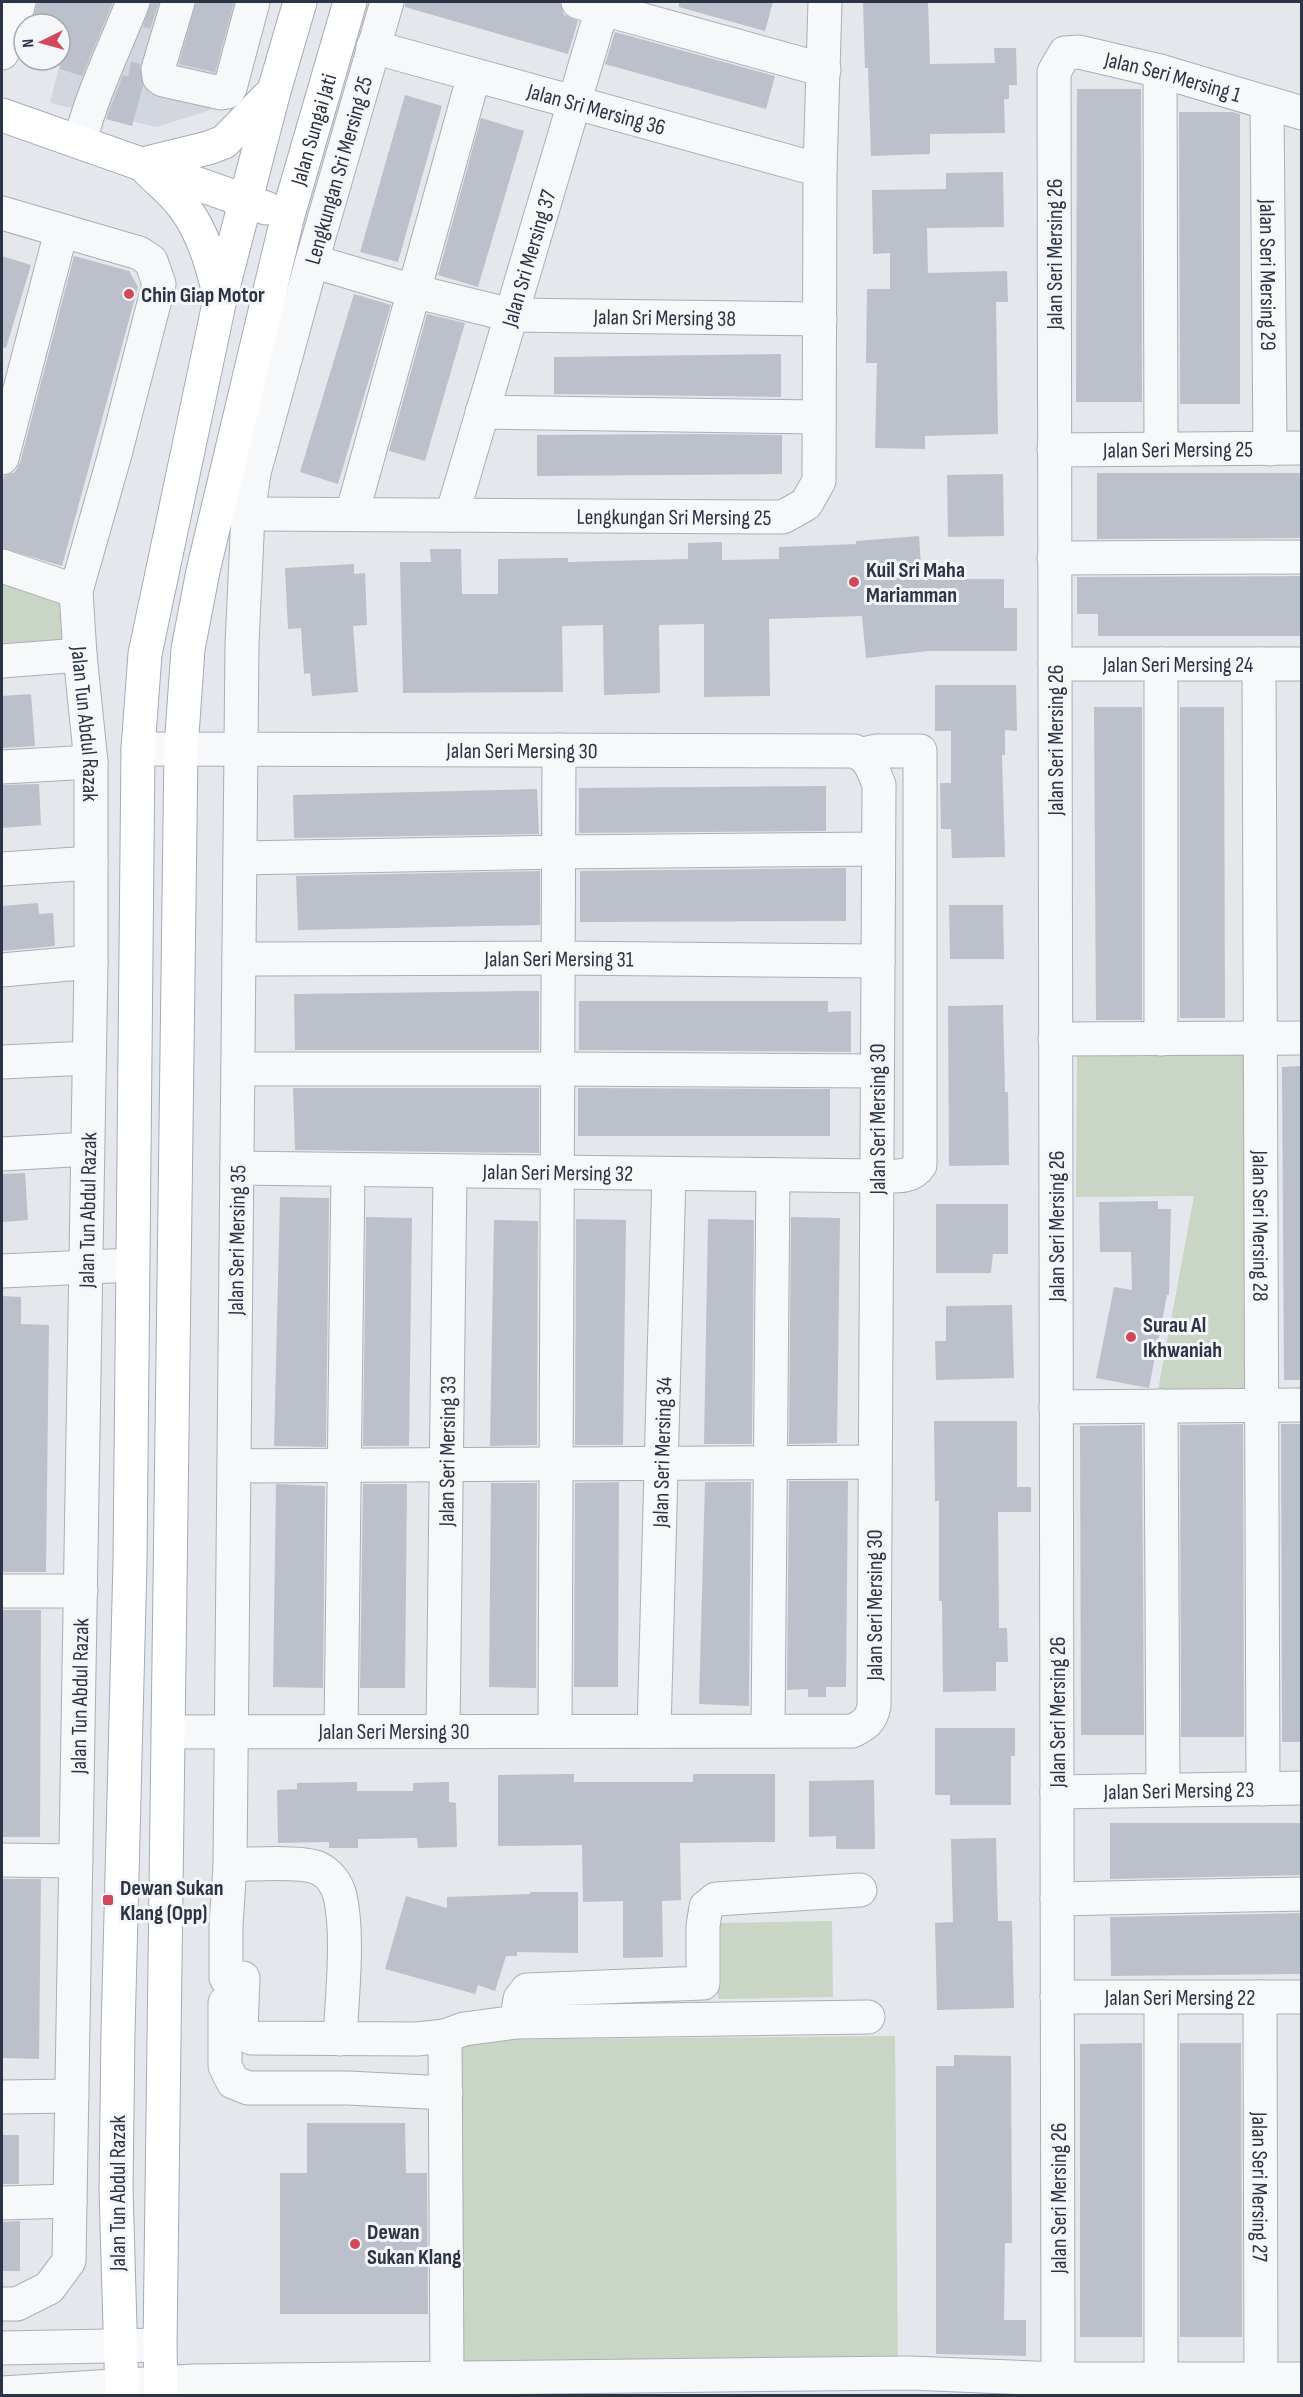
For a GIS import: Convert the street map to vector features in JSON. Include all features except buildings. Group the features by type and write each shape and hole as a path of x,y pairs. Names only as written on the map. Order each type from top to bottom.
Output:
{"main road":[{"name":"Jalan Sungai Jati","path":"246,202 274,91 300,2"},
{"name":"Jalan Sungai Jati","path":"2,115 86,123 143,164 288,215 350,2"},
{"path":"143,164 224,142 274,91"},
{"path":"143,164 184,206 204,243 213,266 220,299"},
{"name":"Jalan Tun Abdul Razak","path":"122,2391 116,2189 130,1562 138,749 145,654 220,299 246,202"},
{"name":"Jalan Tun Abdul Razak","path":"161,2390 181,749 188,649 203,570 288,215"},
{"path":"130,1562 151,1503 171,1491"}],"street":[{"path":"2,53 10,35 19,2"},
{"path":"86,123 133,2"},
{"path":"178,2 158,69 159,77 163,80 221,93 227,92 230,88 253,2"},
{"name":"Lengkungan Sri Mersing 25","path":"241,749 242,645 248,514 254,473 387,2"},
{"name":"Lengkungan Sri Mersing 25","path":"248,514 783,517 806,504 819,481 820,170 825,2"},
{"path":"595,4 824,70"},
{"name":"Jalan Sri Mersing 37","path":"452,515 574,102 595,4"},
{"name":"Jalan Sri Mersing 36","path":"373,47 820,170"},
{"name":"Jalan Seri Mersing 1","path":"1054,72 1065,53 1079,52 1160,71 1302,113"},
{"path":"1160,71 1161,449"},
{"name":"Jalan Seri Mersing 26","path":"1054,72 1058,2379"},
{"path":"352,514 474,75"},
{"name":"Jalan Seri Mersing 29","path":"1267,103 1286,448"},
{"name":"Jalan Tun Abdul Razak","path":"2,213 139,253 151,261 159,284 116,454 76,591 91,762 92,962 69,2261 49,2288 9,2304"},
{"path":"2,458 61,232"},
{"name":"Jalan Sri Mersing 38","path":"312,261 413,291 511,315 820,320"},
{"path":"482,412 819,417"},
{"name":"Jalan Seri Mersing 25","path":"1054,450 1286,448"},
{"path":"1054,558 1302,557"},
{"path":"2,566 76,591"},
{"path":"2,661 80,655"},
{"name":"Jalan Seri Mersing 24","path":"1055,664 1302,664"},
{"path":"1161,664 1161,1038"},
{"name":"Jalan Seri Mersing 28","path":"1259,664 1263,1789"},
{"name":"Jalan Seri Mersing 30","path":"138,749 854,751 863,754 920,751"},
{"name":"Jalan Seri Mersing 35","path":"241,749 232,1731 230,1865 226,1925 225,2066 233,2082 248,2088 348,2088 446,2093"},
{"path":"555,1731 559,750"},
{"name":"Jalan Seri Mersing 32","path":"237,1168 877,1176 905,1175 915,1172 920,1165 920,751"},
{"name":"Jalan Seri Mersing 30","path":"168,1731 852,1731 865,1725 872,1716 874,1706 879,785 870,762 863,754"},
{"path":"2,767 91,762"},
{"path":"240,858 878,849"},
{"path":"2,869 91,863"},
{"name":"Jalan Seri Mersing 31","path":"239,959 559,958 878,961"},
{"path":"2,970 92,962"},
{"path":"1055,1039 1302,1038"},
{"path":"2,1062 89,1058"},
{"path":"238,1069 877,1071"},
{"path":"2,1154 87,1149"},
{"path":"341,1731 348,1170"},
{"name":"Jalan Seri Mersing 33","path":"443,1731 450,1171"},
{"name":"Jalan Seri Mersing 34","path":"654,1731 669,1174"},
{"path":"768,1731 773,1175"},
{"path":"2,1271 132,1265"},
{"path":"1056,1407 1302,1405"},
{"path":"1161,1406 1163,1790"},
{"path":"234,1466 875,1462"},
{"path":"2,1592 81,1591"},
{"name":"Jalan Seri Mersing 23","path":"1057,1792 1302,1788"},
{"path":"2,1860 76,1861"},
{"path":"230,1865 268,1864 316,1867 330,1875 340,1894 343,1923 340,2039"},
{"path":"705,2019 703,1926 706,1907 716,1899 860,1890"},
{"path":"1057,1899 1302,1894"},
{"path":"225,1978 243,1978 241,2031 251,2038 417,2039 446,2036 464,2029 516,2022 868,2017"},
{"path":"516,2022 520,1999 527,1990 704,1983"},
{"name":"Jalan Seri Mersing 22","path":"1057,1997 1302,1997"},
{"path":"1161,1997 1161,2379"},
{"name":"Jalan Seri Mersing 27","path":"1260,1997 1262,2379"},
{"path":"446,2036 447,2379"},
{"path":"2,2097 72,2096"},
{"path":"2,2203 70,2201"},
{"path":"2,2348 160,2345"},
{"path":"2,2392 161,2390 272,2380 910,2373 1058,2379 1302,2379"}],"shaded area":[{"path":"75,2 262,2 232,103 157,127 50,103 58,72 72,72 72,14"}],"green space":[{"path":"2,576 66,599 67,640 2,643"},
{"path":"1243,1051 1247,1400 1156,1401 1194,1196 1076,1197 1077,1052"},
{"path":"832,1921 833,1997 718,1999 716,1923"},
{"path":"895,2036 898,2366 462,2361 460,2040"}],"place":[{"name":"Chin Giap Motor","path":"129,294"},
{"name":"Kuil Sri Maha Mariamman","path":"854,582"},
{"name":"Surau Al Ikhwaniah","path":"1131,1337"},
{"name":"Dewan Sukan Klang (Opp)","path":"108,1900"},
{"name":"Dewan Sukan Klang","path":"355,2244"}]}
